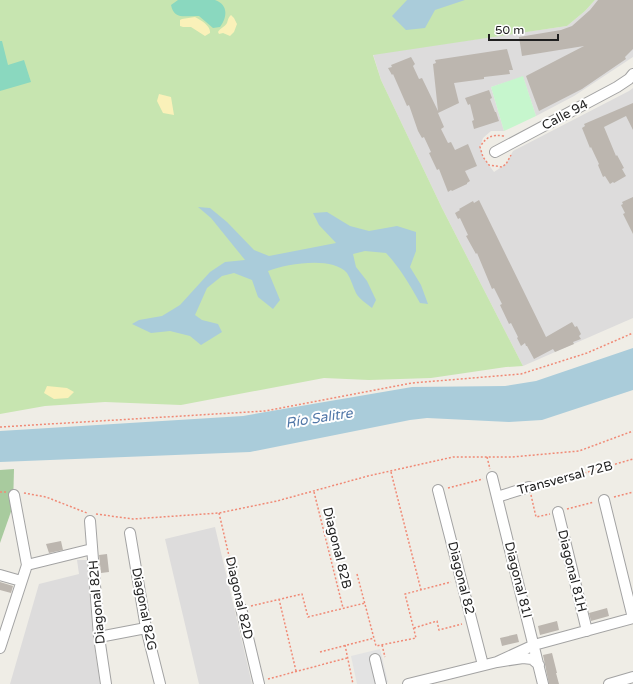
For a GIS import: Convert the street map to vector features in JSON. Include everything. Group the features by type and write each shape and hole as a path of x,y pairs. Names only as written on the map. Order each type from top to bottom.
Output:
{"street":[{"name":"Calle 94","path":"495,152 617,87 633,74"},
{"name":"Diagonal 81I","path":"492,477 543,684"},
{"name":"Transversal 72B","path":"497,497 529,487"},
{"name":"Diagonal 82","path":"438,490 483,665"},
{"path":"0,648 4,619 27,565 15,494"},
{"path":"497,662 534,645 633,618 604,500"},
{"name":"Diagonal 81H","path":"558,512 587,631"},
{"name":"Diagonal 82H","path":"90,521 99,637 106,684"},
{"name":"Diagonal 82G","path":"130,533 146,628 160,684"},
{"path":"27,565 92,549"},
{"path":"0,575 21,581"},
{"name":"Diagonal 82D","path":"241,608 259,682"},
{"path":"99,637 146,628"},
{"path":"408,684 497,662 527,658 532,659 538,665"},
{"path":"375,659 381,684"},
{"path":"608,684 633,677"}],"path":[{"path":"0,427 265,411 412,383 521,374 587,353 633,333"},
{"path":"0,492 46,497 89,514 133,519 219,513 277,501 391,471 453,457 512,457 579,451 633,431"},
{"path":"438,490 492,477 487,457"},
{"name":"Transversal 72B","path":"529,487 562,476 574,476 633,458"},
{"path":"391,471 421,590"},
{"path":"529,487 536,517 633,492"},
{"name":"Diagonal 82B","path":"314,491 343,608"},
{"name":"Diagonal 82D","path":"219,513 241,608"},
{"path":"357,574 376,646 416,638 405,594 461,579"},
{"path":"241,608 302,594 308,617 365,603"},
{"path":"279,599 296,671"},
{"path":"413,628 437,621 439,630 472,621"},
{"path":"320,652 374,638"},
{"path":"344,646 353,684"},
{"path":"259,682 347,658"}],"shaded area":[{"path":"595,0 633,0 633,57 574,96 536,116 523,77 491,87 504,131 491,131 483,138 480,147 483,157 494,172 506,164 513,151 633,88 633,318 523,366 442,208 381,80 373,54 567,26 585,11"},
{"path":"215,527 252,684 199,684 165,539"},
{"path":"77,560 87,560 93,638 100,684 10,684 39,584 79,574"},
{"path":"380,649 388,682 381,684 357,684 351,656"}],"green space":[{"path":"0,0 595,0 585,11 567,26 373,55 381,80 442,208 523,366 506,367 431,378 369,380 324,378 181,405 105,402 45,406 0,414"},
{"path":"178,0 215,0 220,2 225,8 224,20 220,27 213,28 199,16 178,15 175,13 171,5"},
{"path":"0,41 2,41 8,65 24,60 31,82 0,91"},
{"path":"523,76 536,116 504,131 491,87"},
{"path":"14,469 13,506 0,543 0,470"}],"sand":[{"path":"231,15 237,24 234,32 230,36 223,33 219,34 218,32 226,24"},
{"path":"195,17 209,28 210,33 205,36 191,27 180,26 180,20"},
{"path":"159,94 171,97 174,115 163,113 157,101"},
{"path":"47,386 67,388 74,392 68,398 54,399 44,393"}],"water":[{"path":"407,0 465,0 435,10 425,28 406,30 392,16"},
{"path":"198,207 210,208 227,222 254,250 269,256 336,243 319,225 313,213 327,212 350,226 369,231 397,226 416,232 416,251 410,267 421,285 428,304 420,303 396,265 386,253 365,251 353,254 356,267 367,281 376,300 372,308 357,295 347,273 340,268 320,263 297,264 268,271 280,300 273,309 258,297 252,280 234,273 222,276 207,288 195,315 202,320 218,324 222,332 201,345 190,336 170,331 151,333 132,324 139,320 162,316 180,305 210,272 225,262 245,260 211,218"},
{"name":"Río Salitre","path":"633,348 633,390 542,420 509,422 427,418 410,420 250,452 0,462 0,431 243,416 412,387 505,386 536,381"}],"building":[{"path":"598,0 633,0 633,49 625,57 626,59 582,89 539,111 526,76 584,46 522,56 519,37 561,30 572,26 590,10"},
{"path":"507,49 513,70 509,70 510,74 454,83 459,103 438,113 444,127 441,129 448,143 451,142 455,150 468,144 477,166 465,171 470,181 467,184 448,192 439,169 437,170 429,153 431,152 424,137 422,138 418,131 409,105 407,106 393,74 392,75 388,68 392,67 391,65 411,57 415,64 413,66 419,79 422,78 438,111 433,64 436,63 435,60"},
{"path":"489,90 492,98 490,99 499,121 474,129 472,121 474,120 470,104 468,105 465,98"},
{"path":"633,103 633,130 626,116 604,127 616,156 617,155 624,168 622,169 626,176 610,184 605,176 603,177 598,165 599,164 591,147 590,148 582,128 585,126 584,124"},
{"path":"633,197 633,234 623,214 625,213 621,205 623,204 622,202"},
{"path":"479,200 546,337 572,322 575,327 577,326 581,334 579,336 581,339 573,342 574,344 555,352 553,349 534,359 525,343 521,346 511,323 509,324 500,305 502,304 494,288 492,289 477,253 476,254 466,236 468,235 460,218 458,219 455,213 473,201 474,203"},
{"path":"61,541 63,550 49,553 46,544"},
{"path":"107,554 109,572 101,573 99,555"},
{"path":"0,582 13,586 11,593 0,590"},
{"path":"607,608 609,616 591,621 589,613"},
{"path":"557,621 559,630 540,635 538,626"},
{"path":"517,634 519,642 502,646 500,638"},
{"path":"552,653 559,684 549,684 543,655"}]}
